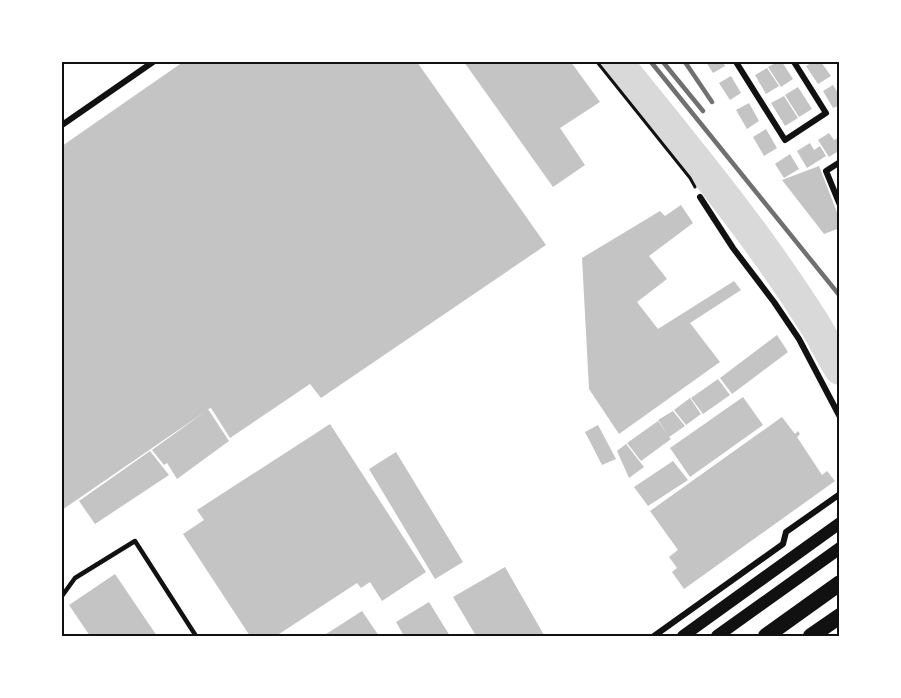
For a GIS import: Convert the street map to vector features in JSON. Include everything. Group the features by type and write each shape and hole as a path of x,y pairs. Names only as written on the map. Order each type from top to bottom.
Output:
{"highway":[{"path":"766,636 840,583"},
{"path":"811,636 840,616"}],"main road":[{"path":"683,636 840,523"},
{"path":"717,636 840,548"}],"street":[{"path":"62,125 153,62"},
{"path":"736,62 785,140 826,113 794,62"},
{"path":"840,162 826,171 840,205"},
{"path":"700,197 733,248 799,339 840,417"},
{"path":"654,636 783,544 786,532 840,494"}],"lane":[{"path":"62,596 75,578 135,541 196,636"}],"path":[{"path":"597,62 690,178 700,197"}],"building":[{"path":"183,62 417,62 546,245 321,398 310,384 230,438 211,408 208,409 229,441 177,479 167,463 164,465 152,450 206,411 62,510 62,146"},
{"path":"464,62 571,62 600,102 560,128 585,165 553,187"},
{"path":"706,62 723,62 725,66 713,73"},
{"path":"782,62 793,79 781,87 768,67"},
{"path":"813,62 821,62 831,76 818,84 806,66"},
{"path":"767,68 779,86 766,94 755,75"},
{"path":"731,76 741,93 730,100 719,83"},
{"path":"833,85 840,96 840,105 833,108 823,91"},
{"path":"798,87 812,109 799,117 785,95"},
{"path":"784,96 798,118 785,126 771,103"},
{"path":"749,103 759,121 747,129 736,110"},
{"path":"766,129 777,148 764,156 753,137"},
{"path":"829,133 834,140 840,137 840,150 829,157 818,140"},
{"path":"810,143 814,150 820,146 826,156 807,168 797,151"},
{"path":"790,154 799,169 784,178 775,164"},
{"path":"819,166 840,220 840,228 824,234 782,180"},
{"path":"681,205 693,223 649,256 667,279 637,302 658,329 734,281 741,290 690,323 720,362 619,434 589,389 582,258 660,211 665,216"},
{"path":"777,335 788,352 732,394 720,378"},
{"path":"718,379 730,395 703,414 691,398"},
{"path":"743,397 763,425 690,477 670,448"},
{"path":"690,398 701,414 686,425 674,410"},
{"path":"673,411 685,426 641,461 627,443 658,421 668,435 658,420"},
{"path":"782,417 795,434 798,431 800,434 797,437 822,475 827,471 835,481 684,589 672,572 677,568 669,557 678,550 650,511"},
{"path":"330,424 426,572 382,601 370,582 361,588 357,583 276,636 250,636 183,534 204,520 197,510"},
{"path":"598,425 616,459 602,465 585,432"},
{"path":"626,444 644,467 629,478 617,451"},
{"path":"150,451 169,475 95,524 79,501"},
{"path":"396,452 463,562 435,579 369,469"},
{"path":"673,461 688,480 648,506 634,487"},
{"path":"505,567 544,635 476,636 453,597"},
{"path":"115,574 157,636 90,636 69,605"},
{"path":"429,602 450,636 404,636 396,622"},
{"path":"362,611 379,636 323,636"}],"waterway":[{"path":"617,62 716,185 763,249 812,321 840,369"}],"railway":[{"path":"651,62 840,296"},
{"path":"663,62 703,111"},
{"path":"685,62 712,102"}]}
